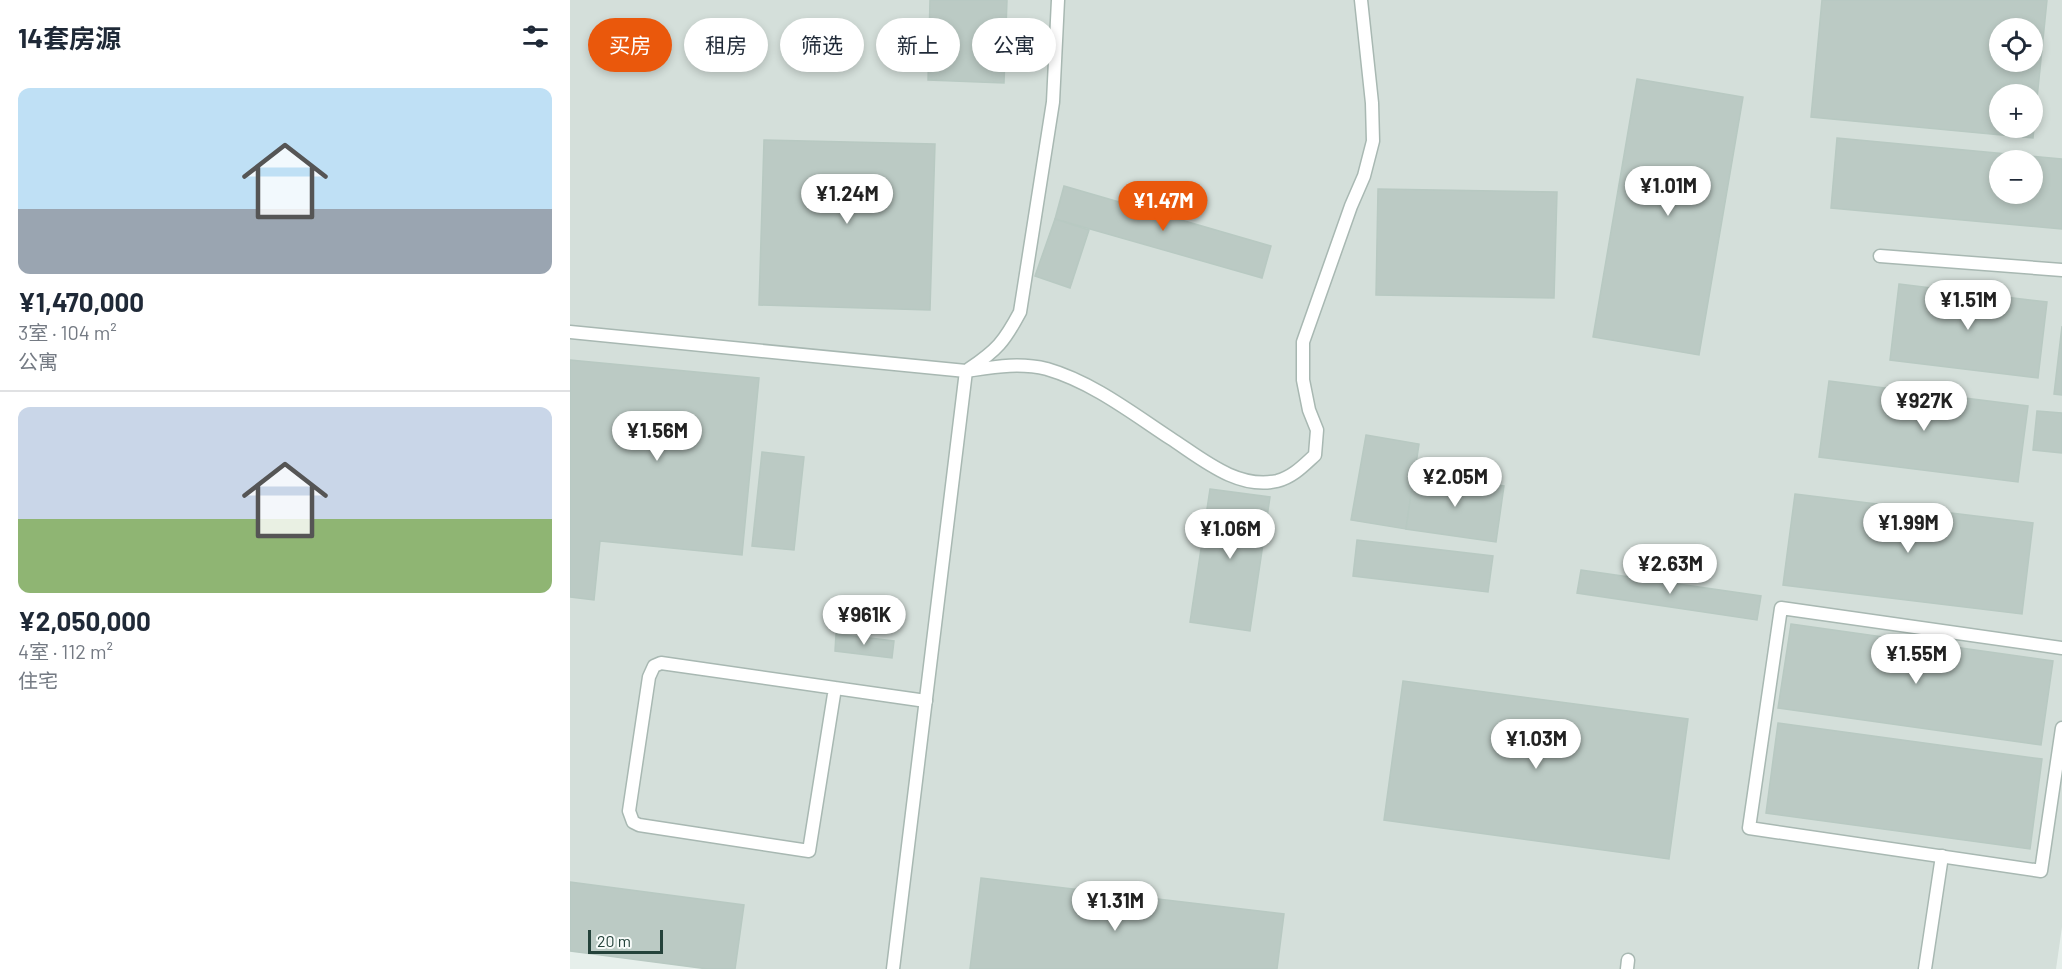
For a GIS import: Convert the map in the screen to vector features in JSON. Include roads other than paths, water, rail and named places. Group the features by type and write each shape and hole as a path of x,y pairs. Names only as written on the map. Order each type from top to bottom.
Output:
{"lane":[{"path":"893,969 966,371 994,352 1009,334 1020,312 1053,102 1058,0"},
{"path":"570,332 966,371 1016,364 1047,369 1074,379 1108,399 1208,464 1249,481 1277,481 1296,472 1315,455 1317,430 1309,410 1303,380 1303,342 1364,176 1373,141 1372,103 1361,0"},
{"path":"1880,256 2062,270"},
{"path":"2062,648 1781,608 1749,828 2041,871 2062,728"},
{"path":"835,688 809,850 639,825 633,822 629,811 649,676 654,666 661,663 926,701"},
{"path":"1925,969 1942,856"}]}
